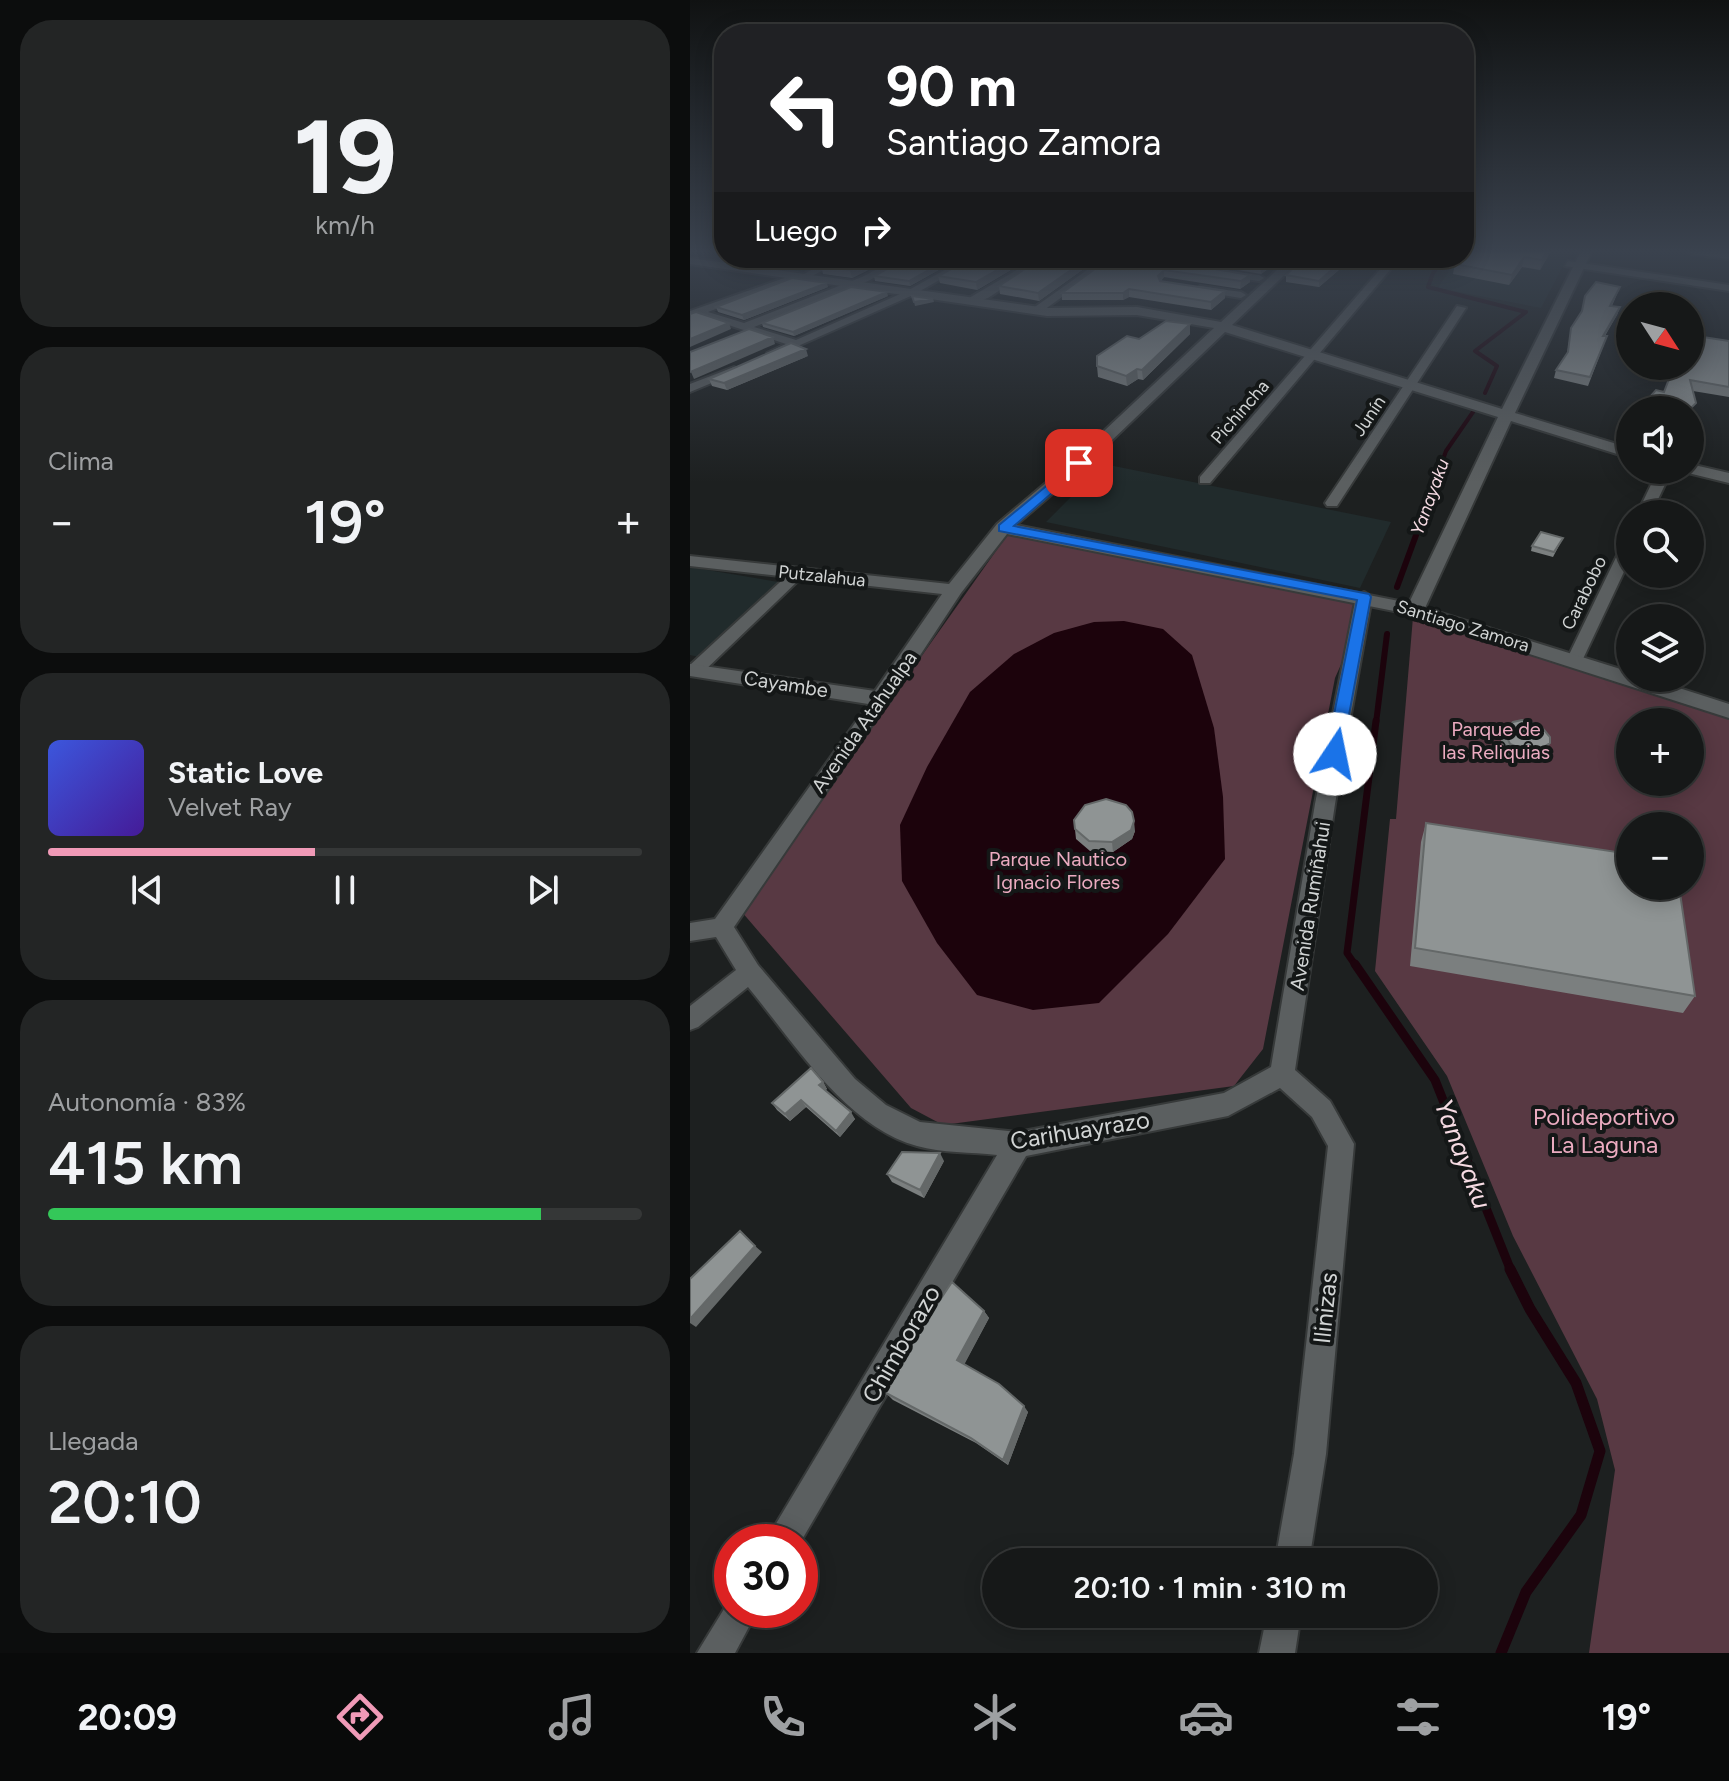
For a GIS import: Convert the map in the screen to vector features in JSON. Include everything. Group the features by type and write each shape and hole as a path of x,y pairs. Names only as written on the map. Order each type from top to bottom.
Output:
{"street":[{"path":"747,328 797,344"},
{"path":"726,339 747,328"},
{"path":"757,360 832,328"},
{"name":"Avenida Atahualpa","path":"722,927 954,590 1006,524 1031,507 1216,328"},
{"path":"1242,328 1462,396 1616,448"},
{"name":"Pichincha","path":"1205,480 1336,328"},
{"name":"Junín","path":"1332,503 1448,328"},
{"path":"1408,608 1541,328"},
{"path":"690,388 744,366"},
{"path":"1502,409 1616,438"},
{"path":"1704,461 1729,467"},
{"path":"1704,472 1729,478"},
{"name":"Santiago Zamora","path":"1006,524 1408,608 1729,711"},
{"name":"Putzalahua","path":"690,561 954,590"},
{"name":"Carabobo","path":"1574,661 1616,572"},
{"path":"692,670 797,574"},
{"name":"Avenida Rumiñahui","path":"1282,1074 1325,804 1367,598"},
{"name":"Cayambe","path":"692,670 881,699"},
{"path":"690,932 722,927"},
{"name":"Carihuayrazo","path":"722,927 750,972 846,1087 877,1113 918,1134 1018,1145 1228,1104 1282,1074"},
{"path":"690,1020 750,972"},
{"name":"Ilinizas","path":"1282,1074 1321,1109 1341,1144 1310,1454 1294,1548"},
{"name":"Chimborazo","path":"793,1524 1018,1145"},
{"path":"715,1653 730,1628"},
{"path":"1277,1653 1281,1628"}],"shaded area":[{"path":"1104,464 1391,522 1360,588 1046,522"},
{"path":"690,567 784,583 708,659 690,655"},
{"name":"Parque Nautico Ignacio Flores","path":"1124,621 1163,629 1192,655 1214,728 1223,797 1225,859 1168,934 1099,1003 1033,1010 977,995 937,943 902,881 900,825 927,767 970,692 1014,654 1054,633 1094,622"}],"green space":[{"name":"Parque Nautico Ignacio Flores","path":"1008,534 1211,575 1370,599 1335,678 1263,1049 1234,1086 943,1125 911,1108 741,911"},
{"path":"1413,617 1616,681 1616,692 1650,692 1701,708 1616,708 1616,796 1704,796 1704,709 1729,717 1729,1653 1589,1653 1615,1470 1597,1399 1513,1236 1447,1076 1375,971 1390,819 1396,819"}],"building":[{"path":"690,328 716,328 690,339"},
{"path":"780,328 802,328 793,332"},
{"path":"1155,328 1186,328 1142,370 1137,369 1126,376 1097,366 1097,356 1127,336 1139,339"},
{"path":"1571,328 1608,328 1590,377 1556,370 1568,352"},
{"path":"749,329 773,337 690,372 690,352"},
{"path":"1704,337 1729,341 1729,387 1690,380 1704,380"},
{"path":"791,343 806,349 724,383 709,379"},
{"path":"1669,380 1690,380 1694,396 1651,396 1656,390 1664,392"},
{"path":"1541,532 1563,538 1554,552 1532,546"},
{"path":"1522,720 1540,725 1550,737 1550,743 1537,751 1510,744 1504,731 1513,722"},
{"path":"1106,799 1126,805 1132,812 1134,821 1131,830 1112,842 1089,841 1075,829 1074,820 1085,805"},
{"path":"1426,823 1616,852 1616,900 1681,900 1695,996 1415,948"},
{"path":"811,1068 823,1082 819,1085 851,1112 836,1131 801,1100 785,1114 772,1103"},
{"path":"902,1152 940,1153 920,1190 887,1174"},
{"path":"740,1231 755,1246 690,1319 690,1279"},
{"path":"952,1282 984,1311 957,1360 999,1384 1024,1406 1003,1460 971,1438 886,1393 916,1336"}],"waterway":[{"name":"Yanayaku","path":"1485,393 1497,366 1475,351 1505,328"},
{"name":"Yanayaku","path":"1418,529 1446,451 1473,412"},
{"name":"Yanayaku","path":"1397,587 1419,527"},
{"name":"Yanayaku","path":"1376,723 1387,634"},
{"name":"Yanayaku","path":"1356,966 1347,953 1376,721"},
{"name":"Yanayaku","path":"1355,964 1435,1080 1511,1271"},
{"name":"Yanayaku","path":"1501,1653 1526,1592 1581,1515 1600,1451 1576,1383 1530,1309 1511,1271"}],"route":[{"path":"1079,463 1003,528 1364,597 1335,754"}],"park label":[{"name":"Parque de las Reliquias","path":"1496,740"},
{"name":"Polideportivo La Laguna","path":"1604,1130"}]}
